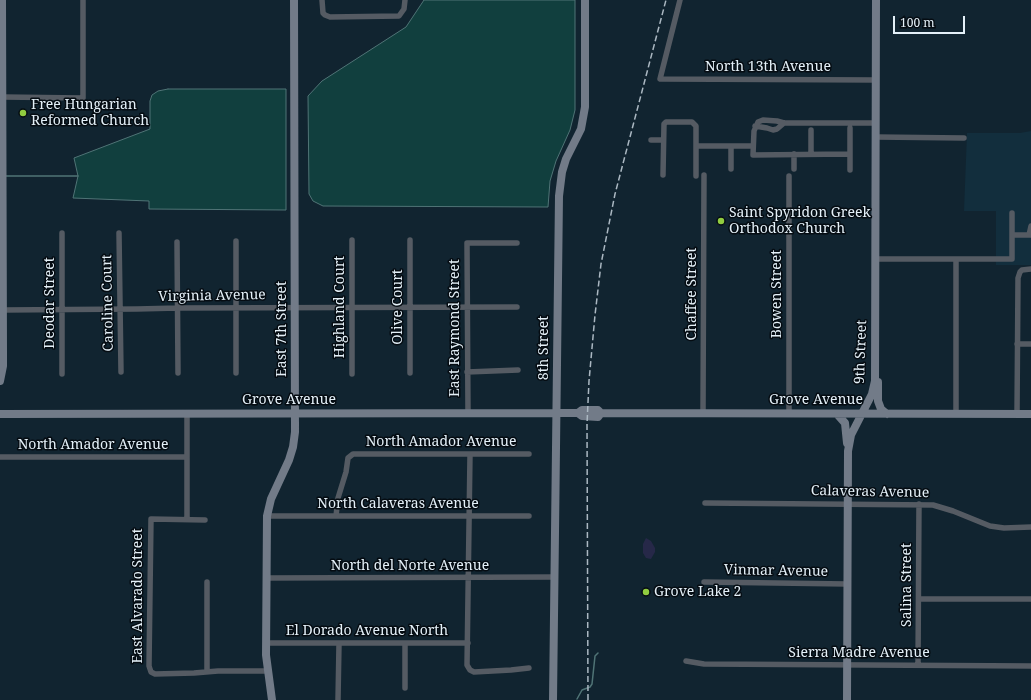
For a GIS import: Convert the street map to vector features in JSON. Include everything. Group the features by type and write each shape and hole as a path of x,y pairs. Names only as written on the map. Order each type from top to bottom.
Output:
{"street":[{"path":"0,381 3,359 2,0"},
{"path":"3,97 83,98 83,0"},
{"name":"East 7th Street","path":"272,700 266,643 267,516 275,486 282,475 293,447 295,432 294,0"},
{"path":"322,0 323,13 324,15 330,17 400,16 404,9 405,0"},
{"name":"8th Street","path":"553,700 560,185 566,159 581,129 585,108 585,0"},
{"name":"North 13th Avenue","path":"680,0 660,79 876,80"},
{"name":"9th Street","path":"847,700 848,451 851,435 872,394 875,381 876,0"},
{"path":"850,154 753,155 755,126 758,122 763,120 784,123 876,123"},
{"path":"767,128 769,120"},
{"path":"663,175 664,124 666,122 692,122 696,126 696,176"},
{"path":"755,126 773,130 777,129 784,123"},
{"path":"850,128 850,170"},
{"path":"811,130 811,154"},
{"path":"876,137 964,138"},
{"path":"651,140 663,140"},
{"path":"696,146 753,146"},
{"path":"731,146 731,169"},
{"path":"794,154 794,169"},
{"name":"Chaffee Street","path":"704,175 704,413"},
{"name":"Bowen Street","path":"789,176 789,413"},
{"path":"876,258 1012,259 1012,214"},
{"path":"1012,235 1030,235 1031,226"},
{"name":"Deodar Street","path":"62,233 62,374"},
{"name":"Caroline Court","path":"119,233 121,372"},
{"name":"Highland Court","path":"352,240 352,374"},
{"name":"Olive Court","path":"410,240 410,373"},
{"path":"236,241 236,373"},
{"path":"178,242 178,373"},
{"name":"East Raymond Street","path":"468,413 467,243 517,243"},
{"path":"956,258 956,414"},
{"path":"1017,414 1018,278 1020,272 1025,269 1031,269"},
{"name":"Virginia Avenue","path":"3,310 120,310 295,307 517,307"},
{"path":"1017,344 1031,344"},
{"path":"467,372 518,370"},
{"path":"875,371 878,386 878,401 880,408 887,414"},
{"name":"Grove Avenue","path":"0,414 578,413 582,410 598,410 601,413 1031,414"},
{"path":"187,413 187,519 205,520"},
{"path":"837,414 845,423 848,451"},
{"name":"North Amador Avenue","path":"336,516 338,498 346,472 348,458 353,454 529,454"},
{"path":"470,455 467,665 470,670 474,672 529,668"},
{"name":"North Amador Avenue","path":"0,457 187,457"},
{"name":"Calaveras Avenue","path":"705,503 933,505 990,526 1004,528 1031,527"},
{"name":"Salina Street","path":"918,665 919,504"},
{"name":"North Calaveras Avenue","path":"267,516 529,516"},
{"name":"East Alvarado Street","path":"187,519 151,519 149,666 150,672 155,674 207,672"},
{"name":"North del Norte Avenue","path":"266,578 555,577"},
{"path":"207,582 207,672 268,671"},
{"name":"Vinmar Avenue","path":"704,582 847,584"},
{"path":"919,599 1031,599"},
{"name":"El Dorado Avenue North","path":"266,643 468,643"},
{"path":"338,700 339,644"},
{"path":"404,644 405,688"},
{"name":"Sierra Madre Avenue","path":"686,661 704,664 1031,666"}],"shaded area":[{"path":"424,0 575,0 575,110 570,130 556,161 550,181 548,207 323,206 313,201 309,194 308,96 322,81 406,27"},
{"path":"168,89 286,89 286,210 149,209 149,201 73,198 78,176 74,158 150,129 150,101 152,95 158,91"},
{"path":"1031,131 1031,265 996,265 996,211 964,211 967,133 1020,133"},
{"path":"646,538 651,541 655,548 655,552 651,559 646,558 643,553 643,544"}],"waterway":[{"path":"6,176 78,176"},
{"path":"577,699 582,690 590,687 592,684 595,656 598,653"}],"railway":[{"path":"588,700 587,424 595,315 601,264 615,194 666,0"}],"place":[{"name":"Free Hungarian Reformed Church","path":"23,113"},
{"name":"Saint Spyridon Greek Orthodox Church","path":"721,221"},
{"name":"Grove Lake 2","path":"646,592"}]}
